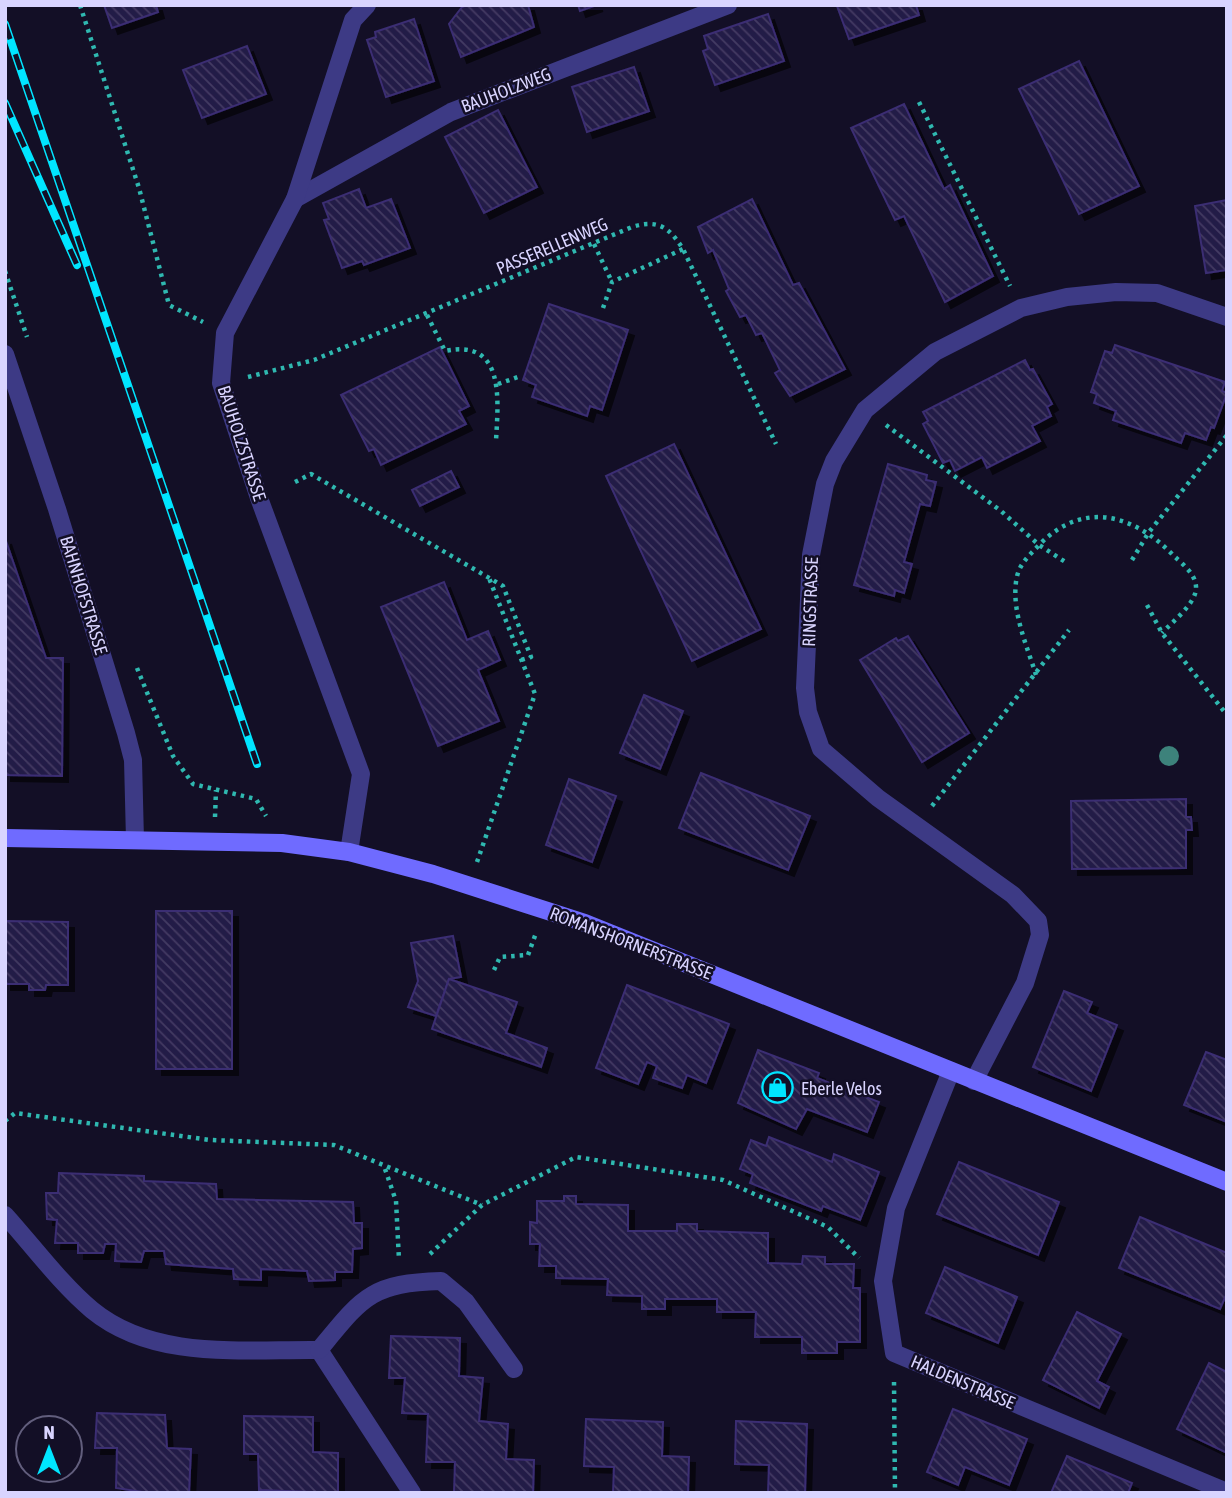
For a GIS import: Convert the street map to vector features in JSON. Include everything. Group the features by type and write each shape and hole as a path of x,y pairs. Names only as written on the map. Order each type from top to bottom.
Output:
{"main road":[{"name":"ROMANSHORNERSTRASSE","path":"5,838 282,843 349,852 433,874 585,923 1227,1182"}],"street":[{"name":"BAUHOLZSTRASSE","path":"349,852 361,775 259,498 221,383 225,333 295,199 353,20 367,5"},
{"name":"BAUHOLZWEG","path":"295,199 451,112 728,5"},
{"name":"RINGSTRASSE","path":"974,1081 1025,983 1040,935 1038,920 1013,895 916,826 821,749 808,712 805,688 811,555 819,511 834,461 866,410 936,352 1021,308 1067,297 1116,292 1157,293 1227,317"},
{"name":"BAHNHOFSTRASSE","path":"5,354 57,509 126,733 132,760 135,840"},
{"name":"HALDENSTRASSE","path":"951,1071 896,1208 883,1280 894,1353 1227,1492"},
{"path":"5,1215 92,1309 125,1331 159,1344 319,1350"},
{"path":"319,1350 360,1301 399,1282 441,1280 466,1302 514,1369"},
{"path":"319,1350 412,1493"}],"path":[{"path":"80,5 139,188 169,305 225,333"},
{"path":"919,102 1021,308"},
{"name":"PASSERELLENWEG","path":"221,383 314,360 632,227 654,223 664,226 683,248 776,444"},
{"path":"594,244 612,282 603,308"},
{"path":"612,282 683,248"},
{"path":"427,315 445,351 465,348 476,351 494,373 498,384 496,441"},
{"path":"498,384 518,377"},
{"path":"866,410 1001,511 1039,545 1068,563"},
{"path":"1132,561 1149,532 1227,435"},
{"path":"295,482 311,474 503,586 531,657 522,660"},
{"path":"1036,675 1017,613 1016,590 1022,562 1062,526 1104,516 1130,522 1149,532 1180,562 1193,576 1196,586 1187,606 1162,633"},
{"path":"477,863 535,694 488,577"},
{"path":"1147,605 1162,633 1227,715"},
{"path":"916,826 1069,630"},
{"path":"216,790 256,799"},
{"path":"494,970 500,957 528,954 536,933"},
{"path":"5,1121 15,1113 210,1140 334,1144 384,1168 482,1206"},
{"path":"399,1282 482,1206 576,1157 723,1180 828,1227 883,1280"},
{"path":"384,1168 396,1201 399,1282"},
{"path":"894,1353 894,1493"}],"building":[{"path":"104,5 156,5 158,12 112,28"},
{"path":"528,5 534,27 461,57 449,24 462,7"},
{"path":"578,5 597,5 580,11"},
{"path":"916,5 919,15 849,39 837,6"},
{"path":"768,14 784,61 715,85 703,51 708,49 704,36"},
{"path":"414,19 434,81 386,97 367,40 376,37 375,32"},
{"path":"247,46 266,94 202,118 183,70"},
{"path":"1079,61 1139,186 1079,214 1019,89"},
{"path":"634,67 649,111 587,132 572,87"},
{"path":"904,104 944,189 950,185 993,276 945,302 904,216 895,220 851,128"},
{"path":"498,110 537,187 484,213 445,137"},
{"path":"359,189 366,208 391,199 410,248 364,265 362,261 342,268 324,220 329,219 323,203"},
{"path":"752,199 793,285 799,283 845,369 790,396 775,373 780,370 762,333 756,335 746,315 740,317 726,291 729,289 713,250 708,253 698,227"},
{"path":"1227,200 1227,270 1206,273 1195,206"},
{"path":"549,304 628,330 602,410 590,406 587,416 532,397 536,385 523,380"},
{"path":"1115,345 1225,382 1222,391 1227,393 1214,428 1211,427 1206,440 1185,433 1181,443 1113,420 1116,411 1094,403 1097,394 1091,392 1105,351 1112,353"},
{"path":"440,347 469,406 459,411 466,424 381,465 374,449 369,451 341,395"},
{"path":"1025,360 1030,370 1033,369 1052,404 1047,407 1051,416 1032,426 1040,441 987,468 982,457 955,471 950,460 943,463 923,424 928,421 923,412"},
{"path":"674,444 761,629 692,661 606,476"},
{"path":"888,464 927,475 926,480 936,482 930,506 920,504 904,562 912,564 904,593 895,590 894,596 854,585"},
{"path":"451,471 459,487 420,506 412,490"},
{"path":"5,538 46,658 63,658 62,776 5,775"},
{"path":"444,582 467,640 488,631 500,660 478,670 499,721 438,746 381,607"},
{"path":"908,636 969,733 922,762 860,660 896,638 898,641"},
{"path":"644,695 683,711 660,769 620,753"},
{"path":"701,773 810,816 788,870 679,828"},
{"path":"569,779 616,796 592,862 546,845"},
{"path":"1186,799 1186,817 1191,817 1192,830 1186,830 1186,868 1072,869 1071,801"},
{"path":"156,911 232,911 232,1069 156,1069"},
{"path":"5,921 68,922 68,985 46,985 45,990 29,990 29,984 5,984"},
{"path":"453,936 461,977 449,979 436,1016 408,1007 418,981 411,943"},
{"path":"449,979 517,1002 506,1033 547,1048 541,1067 432,1029"},
{"path":"627,985 729,1024 706,1083 687,1075 682,1088 653,1078 657,1066 647,1062 638,1084 596,1068"},
{"path":"1064,991 1092,1002 1087,1013 1117,1025 1091,1091 1033,1067"},
{"path":"758,1050 819,1073 817,1078 879,1102 867,1132 807,1109 796,1129 738,1103"},
{"path":"1206,1052 1227,1060 1227,1122 1184,1105"},
{"path":"769,1137 832,1162 834,1154 879,1172 860,1220 823,1206 821,1211 750,1183 753,1174 740,1169 751,1140 766,1146"},
{"path":"959,1162 1059,1202 1038,1255 937,1214"},
{"path":"59,1173 144,1176 144,1181 216,1184 217,1199 353,1202 354,1223 362,1223 362,1248 353,1249 352,1272 335,1272 335,1280 309,1281 307,1271 261,1269 261,1280 234,1279 233,1269 166,1264 164,1251 144,1251 141,1262 115,1261 116,1244 105,1244 103,1253 78,1253 78,1243 55,1243 57,1220 47,1219 46,1193 58,1193"},
{"path":"564,1196 576,1196 576,1204 628,1205 628,1231 677,1231 677,1224 697,1224 697,1231 768,1233 768,1263 802,1264 803,1256 825,1257 825,1264 854,1264 853,1288 860,1288 860,1342 837,1342 837,1353 802,1353 802,1337 755,1337 756,1312 717,1312 717,1299 665,1299 665,1309 642,1309 642,1296 607,1295 608,1279 556,1278 556,1266 539,1266 540,1244 530,1244 530,1222 537,1223 537,1201 564,1201"},
{"path":"1140,1217 1227,1253 1227,1293 1220,1309 1119,1268"},
{"path":"945,1267 1017,1297 998,1343 926,1313"},
{"path":"1077,1312 1121,1334 1097,1381 1109,1387 1099,1408 1043,1380"},
{"path":"391,1336 460,1338 459,1376 483,1378 479,1421 508,1424 506,1459 534,1460 533,1493 454,1493 455,1462 426,1462 428,1414 402,1413 405,1378 389,1378"},
{"path":"1209,1363 1227,1372 1227,1453 1177,1429"},
{"path":"953,1409 1027,1439 1009,1485 965,1467 958,1485 927,1472"},
{"path":"97,1413 165,1415 167,1448 191,1449 189,1493 149,1493 116,1488 117,1448 95,1448"},
{"path":"244,1416 313,1417 313,1452 338,1453 338,1493 259,1490 258,1454 244,1454"},
{"path":"586,1419 663,1422 662,1456 689,1457 688,1493 613,1493 614,1467 584,1466"},
{"path":"736,1421 807,1424 805,1493 768,1493 769,1465 735,1464"},
{"path":"1067,1456 1132,1483 1128,1493 1051,1493"}],"railway":[{"path":"5,24 257,764"},
{"path":"5,103 77,265"}],"place":[{"name":"Eberle Velos","path":"778,1088"}]}
